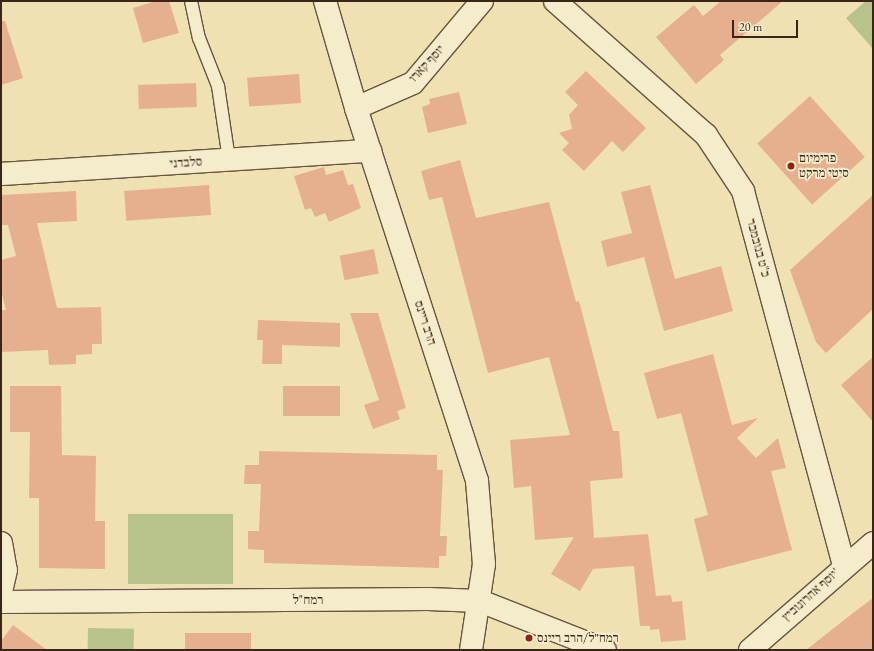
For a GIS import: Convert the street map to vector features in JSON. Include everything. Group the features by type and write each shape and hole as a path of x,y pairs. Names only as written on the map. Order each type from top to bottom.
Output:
{"street":[{"name":"הרב ריינס","path":"326,1 356,108 477,481 484,564 480,601 471,650"},
{"name":"יוסף קארו","path":"356,108 413,83 482,1"},
{"name":"כ\"ט בנובמבר","path":"555,1 706,135 743,191 844,566"},
{"name":"סלבדני","path":"1,174 370,151"},
{"name":"יוסף אהרונוביץ'","path":"750,650 873,542"},
{"path":"1,543 6,570 1,591"},
{"name":"רמח\"ל","path":"1,602 428,599 480,601 605,650"}],"lane":[{"path":"191,1 199,38 218,86 229,160"}],"green space":[{"path":"866,1 873,1 873,49 846,18"},
{"path":"128,514 233,514 233,584 128,584"},
{"path":"88,628 134,629 134,650 88,650"}],"building":[{"path":"156,1 169,1 179,33 143,43 133,8"},
{"path":"721,1 783,1 720,55 724,60 696,84 656,37 694,5 703,16"},
{"path":"1,21 5,21 23,78 1,85"},
{"path":"586,71 646,128 623,152 612,141 584,171 562,150 569,143 559,133 572,129 569,115 578,105 565,92"},
{"path":"299,74 301,103 249,107 247,78"},
{"path":"196,83 197,107 139,109 138,85"},
{"path":"459,92 467,124 428,133 422,107 430,104 429,99"},
{"path":"810,96 865,157 812,204 757,144"},
{"path":"460,160 476,218 549,202 576,302 579,301 613,431 619,431 623,478 590,481 594,538 648,534 656,596 671,595 672,602 682,601 686,640 661,642 659,629 650,630 650,626 640,626 634,566 593,569 580,591 551,574 574,537 535,540 531,486 514,488 510,440 570,435 549,357 488,373 442,197 429,200 421,171"},
{"path":"324,167 326,175 343,170 348,185 353,184 361,208 329,222 325,213 315,217 311,208 305,210 294,176"},
{"path":"209,185 211,215 126,221 124,191"},
{"path":"650,185 675,279 721,266 733,311 664,331 644,257 607,267 601,241 632,233 621,192"},
{"path":"76,191 77,221 37,223 57,308 101,307 102,344 92,344 92,354 76,355 76,364 49,365 48,350 1,352 1,310 6,310 1,290 1,260 16,256 8,225 1,225 1,195"},
{"path":"873,195 873,309 826,353 816,342 790,270"},
{"path":"374,249 379,274 344,280 340,256"},
{"path":"350,313 378,313 406,408 397,411 400,419 373,429 364,405 379,400"},
{"path":"258,320 340,323 340,347 282,345 282,364 262,364 263,340 257,340"},
{"path":"713,354 732,425 758,418 737,438 756,458 778,438 786,468 771,471 792,550 707,572 694,519 708,515 681,413 657,419 644,373"},
{"path":"873,357 873,422 841,385"},
{"path":"10,386 61,386 62,455 96,456 95,521 105,521 105,569 39,568 39,498 29,498 30,432 10,432"},
{"path":"283,386 340,386 340,416 283,416"},
{"path":"259,451 437,455 437,470 443,470 440,536 447,536 446,556 439,556 439,568 264,563 264,550 248,549 248,531 259,531 261,484 244,484 245,465 259,465"},
{"path":"873,598 873,650 806,650 853,613"},
{"path":"13,625 47,650 1,650 1,641"},
{"path":"185,633 251,633 251,650 185,650"}],"place":[{"name":"פרימיום סיטי מרקט","path":"791,166"},
{"name":"רמח״ל/הרב ריינס","path":"529,638"}]}
